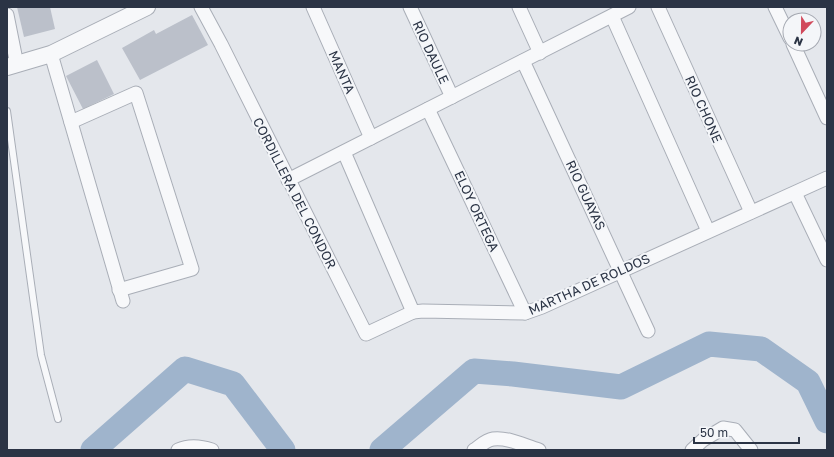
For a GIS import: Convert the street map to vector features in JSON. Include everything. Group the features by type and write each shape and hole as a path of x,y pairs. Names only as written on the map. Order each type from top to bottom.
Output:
{"street":[{"path":"7,15 12,66 51,54 147,7"},
{"name":"CORDILLERA DEL CONDOR","path":"201,7 366,334 413,312"},
{"name":"MANTA","path":"313,7 371,138"},
{"name":"RIO DAULE","path":"410,7 452,97"},
{"path":"519,7 540,52"},
{"path":"288,180 629,7"},
{"name":"RIO CHONE","path":"658,7 751,212"},
{"path":"776,7 782,20"},
{"path":"612,16 708,231"},
{"path":"797,52 827,118"},
{"path":"51,54 121,296 192,269 136,93 71,122"},
{"name":"RIO GUAYAS","path":"523,61 648,331"},
{"name":"ELOY ORTEGA","path":"428,109 525,313"},
{"path":"344,152 413,312"},
{"name":"MARTHA DE ROLDOS","path":"413,312 525,313 542,307 827,178"},
{"path":"795,193 827,260"},
{"path":"692,450 703,440 723,428 735,430 751,450"},
{"path":"474,450 481,444 492,439 502,439 539,450"},
{"path":"178,450 197,446 212,450"}],"lane":[{"path":"7,111 41,355 58,419"}],"building":[{"path":"17,7 50,7 55,29 24,37"},
{"path":"192,15 208,45 140,80 122,48 154,30 156,34"},
{"path":"97,60 114,94 83,109 66,76"}],"waterway":[{"path":"382,450 474,371 513,374 621,387 709,344 761,349 808,382 827,421"},
{"path":"93,450 185,369 233,384 283,450"}]}
